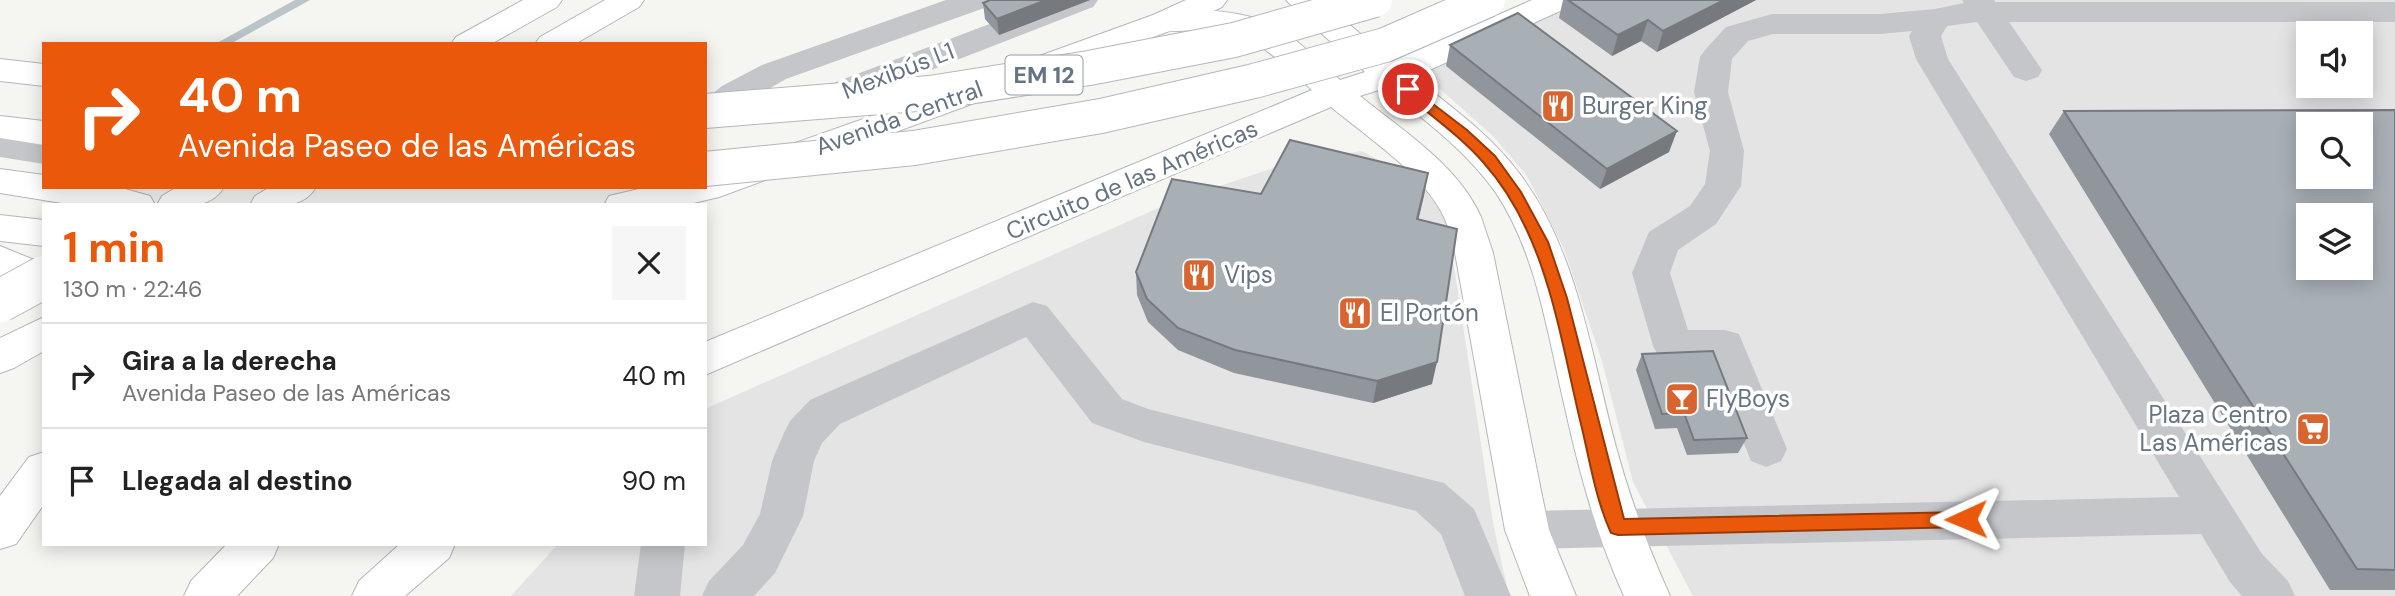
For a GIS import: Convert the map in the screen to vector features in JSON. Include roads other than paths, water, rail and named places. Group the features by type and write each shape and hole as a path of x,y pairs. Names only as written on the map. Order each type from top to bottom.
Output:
{"main road":[{"path":"471,42 546,0"},
{"path":"554,42 628,0"},
{"name":"Avenida Central","path":"707,188 1164,22 1212,0"},
{"path":"1302,0 1462,133 1489,160 1516,196 1541,242 1559,298 1602,474 1618,527 1647,596"},
{"name":"EM 12","path":"707,115 930,93 1089,68 1234,40 1375,0"},
{"name":"EM 12","path":"707,169 914,148 1101,116 1254,80 1385,45 1488,0"},
{"name":"Circuito de las Américas","path":"707,358 1335,93 1390,75 1558,0"},
{"path":"1164,22 1203,20 1239,24 1273,38 1412,156 1443,186 1462,216 1474,253 1527,530 1553,596"},
{"path":"0,70 42,75"},
{"path":"0,127 42,133"},
{"path":"0,181 42,187"},
{"path":"53,189 129,203"},
{"path":"178,203 203,189"},
{"path":"271,203 295,189"},
{"name":"Avenida Central","path":"632,203 701,189"},
{"path":"674,203 704,189"},
{"path":"0,239 42,233"},
{"path":"0,239 42,277"},
{"path":"0,301 42,280"},
{"path":"0,357 42,333"},
{"path":"0,530 42,473"},
{"path":"207,596 255,546"},
{"path":"375,596 391,578 431,546"}],"lane":[{"name":"Mexibús L1","path":"707,114 734,94 774,72 976,0"},
{"name":"Mexibús L1","path":"707,115 750,116 807,106 1082,0"},
{"path":"1766,449 1725,345 1673,346 1651,273 1662,242 1703,215 1723,186 1727,151 1711,92 1716,57 1737,34 1772,24 1880,24 1935,19 1982,6 2059,5 2395,12"},
{"path":"1982,6 2026,70"},
{"path":"1935,19 1925,36 1932,59 2246,568 2272,596"},
{"path":"0,145 42,152"},
{"path":"725,596 759,559 781,516 793,461 804,433 825,412 1033,317 1107,411 1144,425 1429,496 1458,522 1488,596"},
{"path":"1527,530 2213,515"},
{"path":"657,596 663,546"}],"waterway":[{"path":"225,42 304,0"}],"place":[{"name":"Burger King","path":"1558,106"},
{"name":"Vips","path":"1199,275"},
{"name":"El Portón","path":"1355,313"},
{"name":"FlyBoys","path":"1682,399"},
{"name":"Plaza Centro Las Américas","path":"2313,429"}]}
